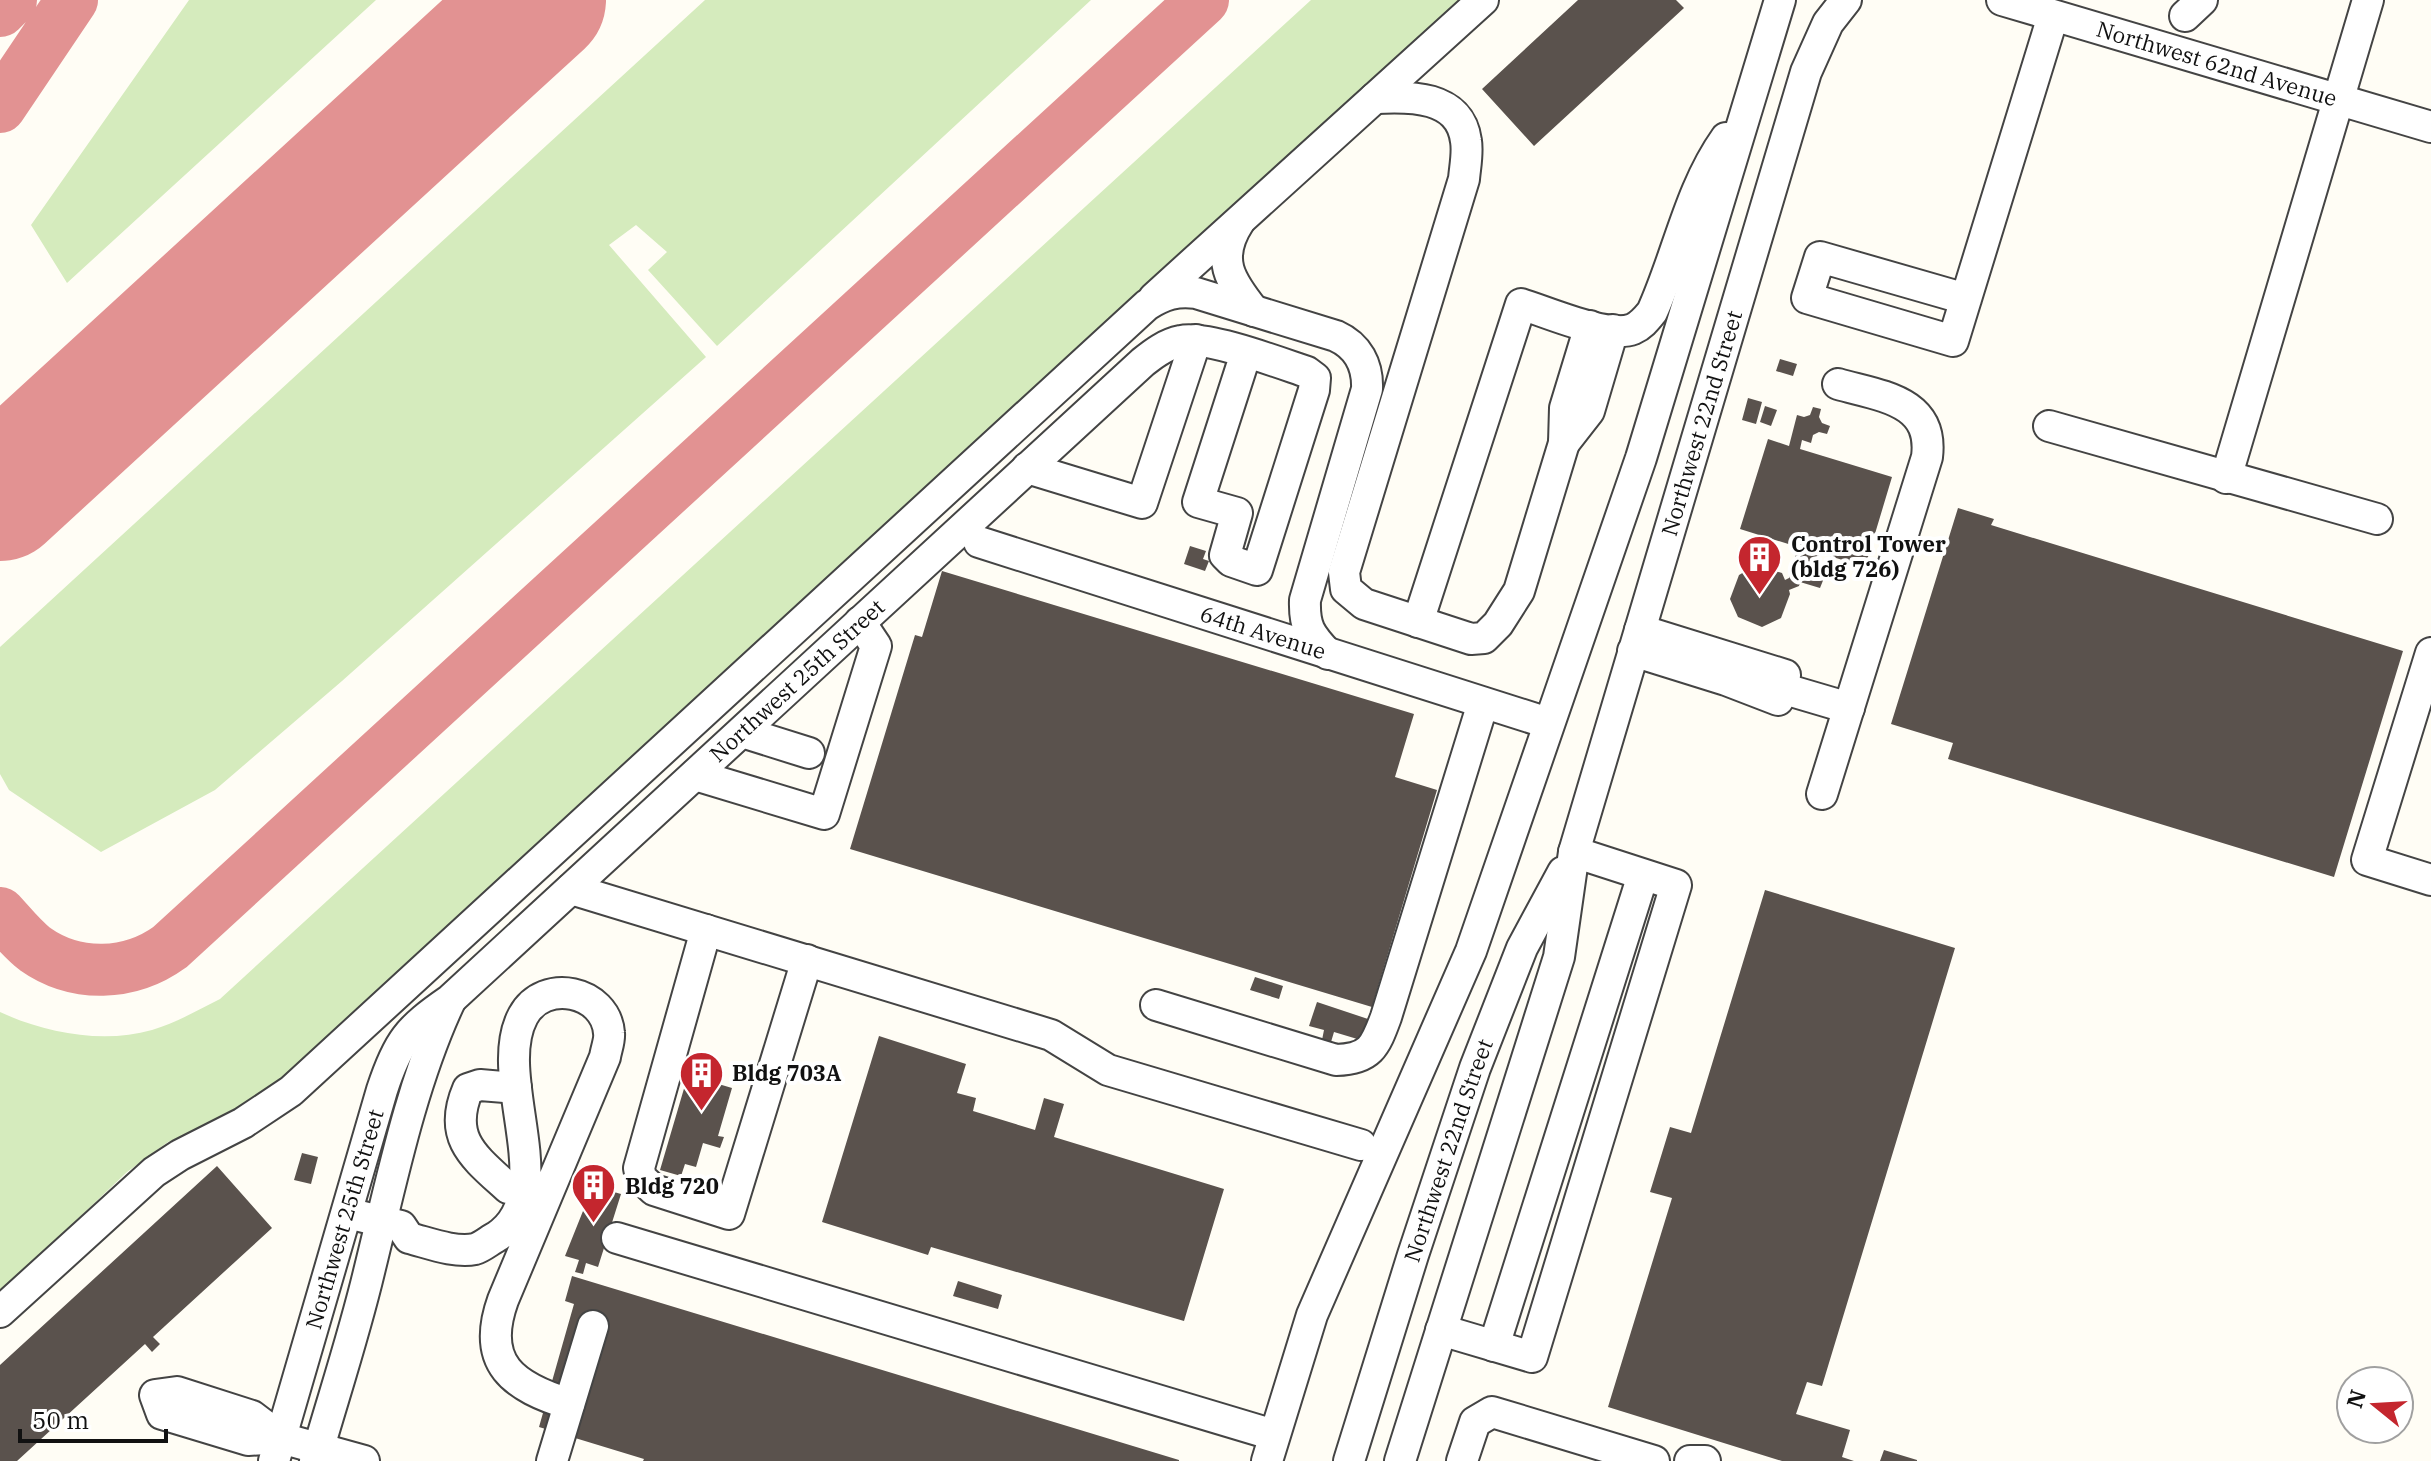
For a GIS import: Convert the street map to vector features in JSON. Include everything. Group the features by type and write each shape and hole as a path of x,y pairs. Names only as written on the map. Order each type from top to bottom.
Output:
{"street":[{"path":"0,1312 154,1172 243,1123 291,1091 1483,0"},
{"path":"617,1238 1271,1448 1312,1315 1471,951 1641,458 1780,0"},
{"name":"Northwest 22nd Street","path":"1400,1461 1559,957 1574,852 1806,72 1824,31 1846,0"},
{"name":"Northwest 62nd Avenue","path":"2002,0 2431,127"},
{"path":"2226,478 2368,0"},
{"path":"1966,299 1820,257 1807,298 1953,341 1966,299 2053,16"},
{"path":"1375,98 1410,96 1429,99 1454,115 1466,139 1464,179 1344,572 1346,589 1364,604 1471,639 1484,638 1498,624 1519,591 1564,443 1589,411 1602,328"},
{"path":"1418,622 1521,304 1602,328 1632,329 1642,323 1652,312 1702,181 1717,151 1748,107"},
{"path":"1240,220 1229,241 1227,265 1237,289 1254,311"},
{"path":"1147,305 1160,297 1183,292 1343,339 1356,349 1366,373 1365,397 1306,589 1306,624 1310,635 1328,654"},
{"path":"1027,468 1142,503 1196,340 1246,353 1307,372 1315,378 1314,390 1257,570 1231,561 1225,555 1237,513 1198,502 1246,353"},
{"name":"Northwest 25th Street","path":"277,1449 391,1063 408,1033 450,1000 1143,362 1172,344 1196,340"},
{"path":"1822,794 1927,457 1929,441 1924,424 1904,405 1838,384"},
{"path":"2049,426 2377,519"},
{"name":"64th Avenue","path":"979,542 1548,723"},
{"path":"695,775 824,814 876,646 860,622"},
{"path":"1636,641 1778,700 1781,688 1849,708"},
{"path":"2431,653 2367,860 2431,880"},
{"path":"1156,1005 1336,1060 1367,1054 1386,1017 1483,703"},
{"path":"742,732 809,753"},
{"path":"1441,1330 1532,1357 1676,885 1574,852"},
{"name":"Northwest 22nd Street","path":"1349,1461 1475,1068 1522,948 1574,852"},
{"path":"571,889 1051,1035 1108,1070 1361,1145"},
{"path":"706,930 639,1168 646,1185 654,1190 729,1214 807,960"},
{"path":"347,1213 392,1223 412,1219 464,1231 485,1227 502,1210 508,1188 505,1044 524,1013 538,998 559,991 578,994 592,1004 610,1032 605,1057 498,1319 497,1346 503,1365 526,1389 560,1402"},
{"name":"Northwest 25th Street","path":"317,1455 392,1223 392,1177 435,1032 450,1000"},
{"path":"507,1087 480,1085 468,1089 461,1106 460,1125 464,1143 477,1160 508,1188"},
{"path":"392,1223 409,1238 452,1249 476,1249 507,1229 520,1209 526,1175 507,1087"},
{"path":"552,1461 560,1402 593,1326"},
{"path":"1462,1461 1475,1422 1492,1412 1654,1461"},
{"path":"277,1449 364,1461"},
{"path":"1690,1461 1705,1461"}],"green space":[{"path":"189,0 376,0 67,283 31,225"},
{"path":"705,0 1091,0 717,346 648,270 667,252 636,225 609,245 706,357 215,790 101,852 9,790 0,774 0,647"},
{"path":"1311,0 1463,0 298,1069 242,1109 168,1142 127,1172 0,1293 0,1012 55,1031 114,1036 161,1027 220,999"}],"building":[{"path":"1578,0 1676,0 1684,8 1534,146 1482,89"},
{"path":"1780,359 1797,364 1793,376 1776,371"},
{"path":"1748,398 1762,402 1756,424 1742,420"},
{"path":"1765,406 1777,410 1771,426 1760,422"},
{"path":"1813,407 1821,409 1819,417 1822,423 1830,426 1827,434 1819,432 1813,435 1811,443 1802,440 1800,449 1892,477 1865,567 1820,553 1813,575 1824,578 1820,588 1800,582 1799,586 1789,590 1781,618 1762,627 1738,617 1730,599 1739,575 1756,565 1782,573 1785,580 1789,578 1798,547 1740,529 1768,439 1789,446 1797,415 1810,415"},
{"path":"1958,508 1994,519 1991,525 2403,651 2334,877 1948,759 1953,743 1891,724"},
{"path":"1190,546 1206,551 1203,559 1209,561 1205,571 1184,564"},
{"path":"942,571 1414,714 1395,777 1437,790 1372,1007 850,849 915,635 922,637"},
{"path":"1765,890 1955,948 1822,1386 1807,1382 1796,1414 1850,1430 1842,1457 1854,1461 1782,1461 1608,1407 1672,1198 1650,1192 1670,1127 1691,1133"},
{"path":"1255,977 1283,986 1279,999 1250,990"},
{"path":"1317,1002 1371,1020 1364,1041 1334,1032 1331,1042 1322,1040 1324,1030 1309,1026"},
{"path":"879,1036 966,1064 957,1093 976,1098 973,1111 1035,1130 1044,1098 1064,1104 1054,1137 1224,1189 1184,1321 931,1247 928,1255 822,1222"},
{"name":"Bldg 703A","path":"688,1075 732,1088 718,1136 724,1137 720,1148 703,1143 696,1167 685,1164 681,1176 660,1170"},
{"path":"302,1153 318,1157 311,1184 294,1180"},
{"path":"217,1166 272,1228 153,1337 160,1344 152,1352 145,1344 17,1461 0,1461 0,1365"},
{"name":"Bldg 720","path":"593,1186 621,1194 598,1267 586,1263 583,1274 575,1272 579,1260 565,1256"},
{"path":"572,1276 1179,1461 643,1461 539,1427 574,1304 565,1301"},
{"path":"958,1281 1002,1295 998,1309 953,1296"},
{"path":"1884,1450 1917,1460 1917,1461 1880,1461"}],"taxiway":[{"path":"0,11 11,0"},
{"path":"0,107 72,0"},
{"path":"0,913 35,949 68,965 85,969 103,970 138,964 170,947 1203,0"},
{"path":"0,461 36,449 88,414"}],"runway":[{"path":"0,495 540,0"}],"place":[{"name":"Control Tower (bldg 726)","path":"1760,596"},
{"name":"Bldg 703A","path":"701,1112"},
{"name":"Bldg 720","path":"594,1225"}]}
